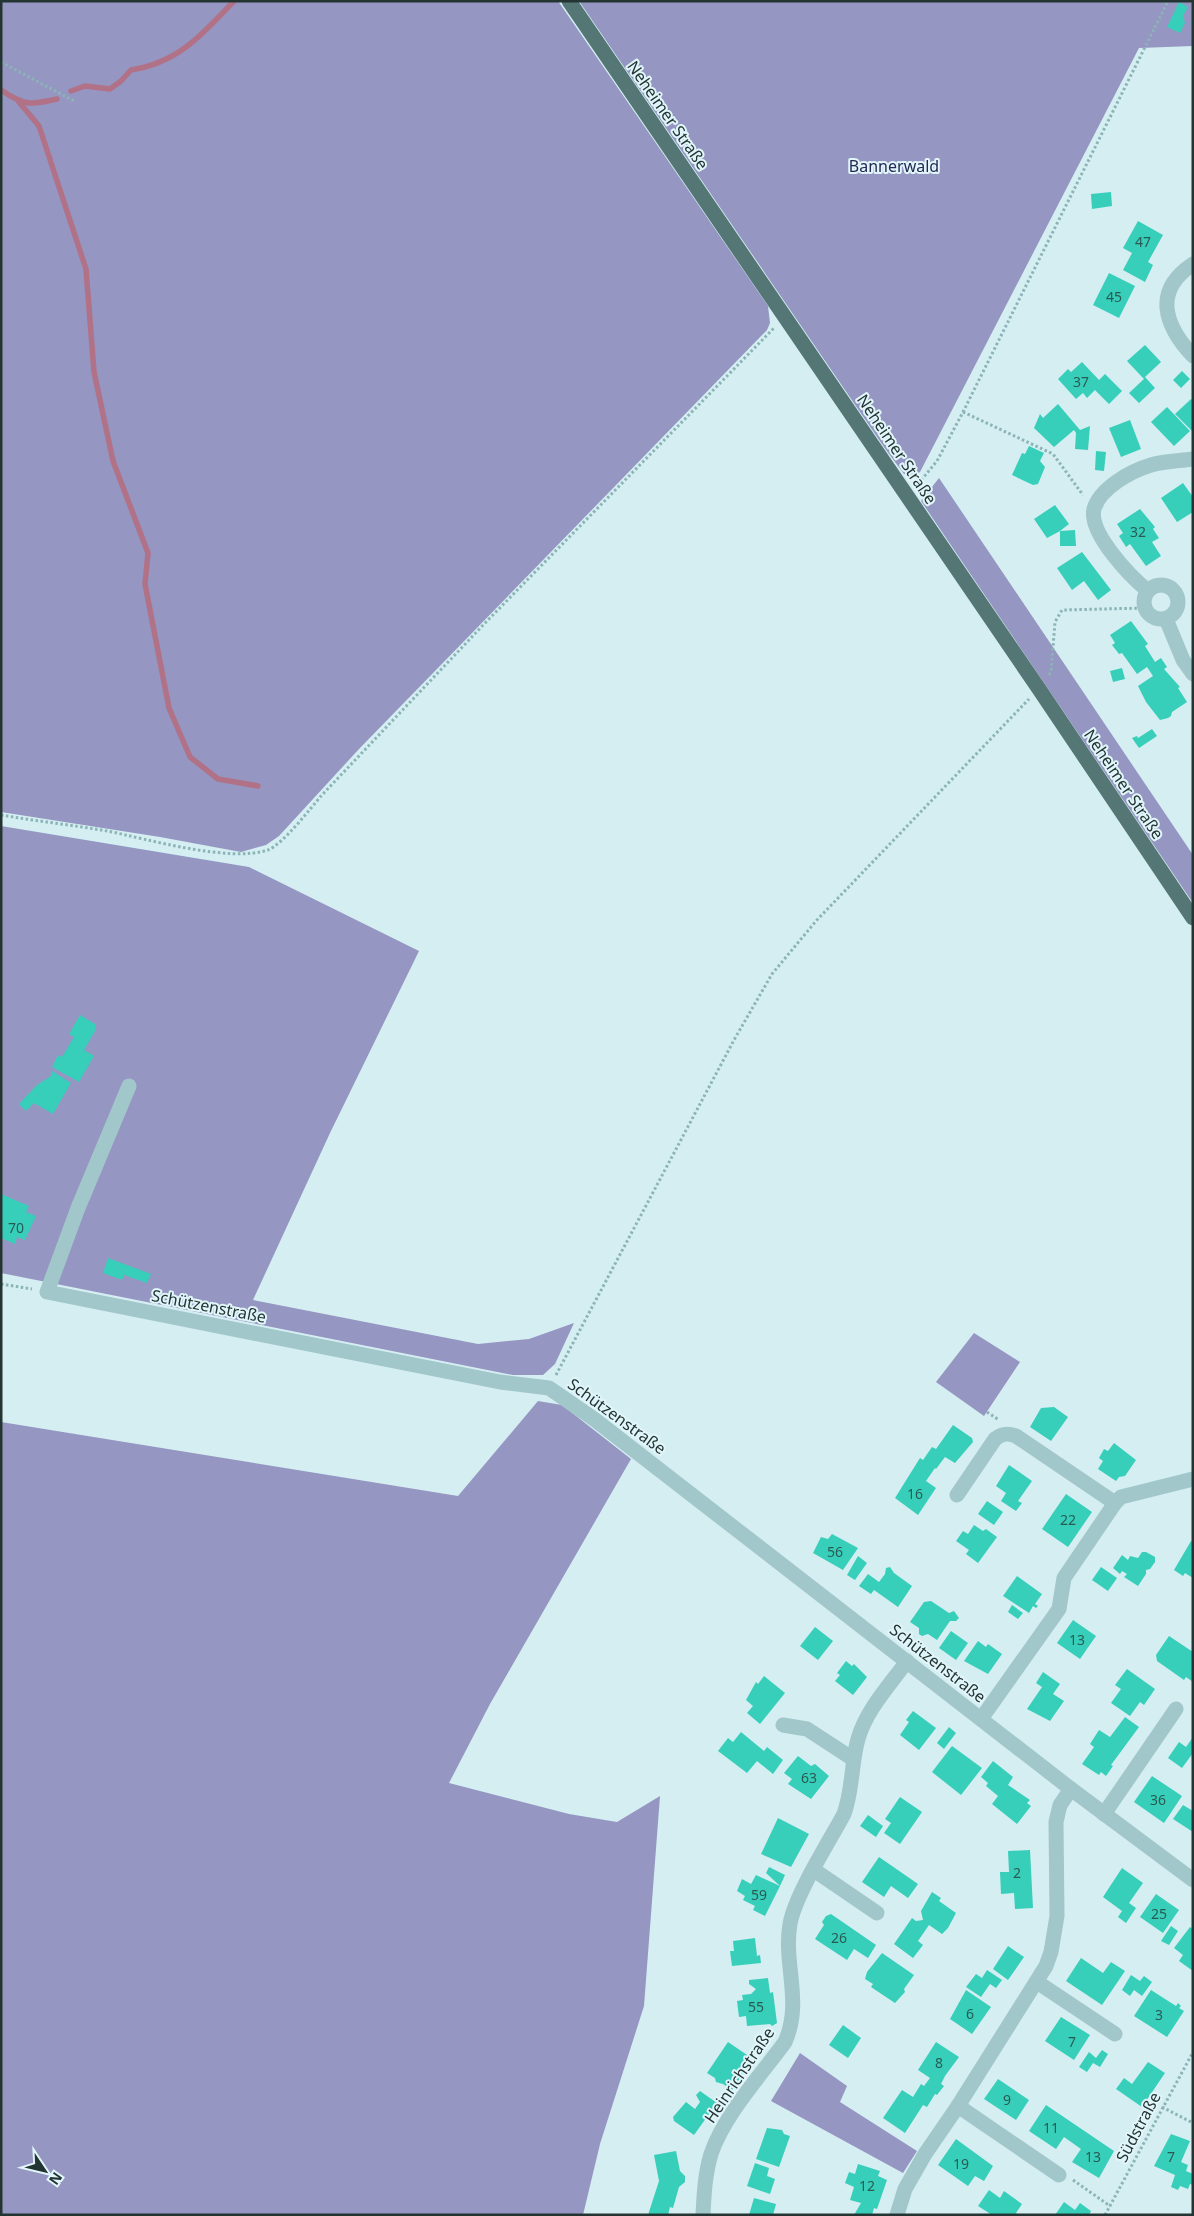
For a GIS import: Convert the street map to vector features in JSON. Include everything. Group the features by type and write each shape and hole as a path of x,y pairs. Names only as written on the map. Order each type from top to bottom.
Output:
{"main road":[{"name":"Neheimer Straße","path":"569,1 1039,689 1193,918"}],"street":[{"path":"1193,264 1176,280 1166,305 1167,317 1172,330 1193,356"},
{"path":"1148,591 1119,562 1100,534 1095,522 1094,509 1101,496 1111,486 1131,473 1150,465 1193,459"},
{"path":"1160,585 1166,586 1185,602 1166,618 1152,617 1145,608 1144,597 1148,591 1160,585"},
{"path":"1166,618 1183,660 1193,674"},
{"path":"47,1292 78,1208 129,1086"},
{"name":"Schützenstraße","path":"47,1292 500,1382 549,1388 594,1419 1070,1789 1193,1880"},
{"path":"957,1495 996,1439 1005,1434 1010,1434 1016,1436 1115,1503"},
{"path":"981,1719 1059,1609 1064,1578 1115,1503 1121,1497 1193,1479"},
{"name":"Heinrichstraße","path":"703,2215 704,2183 712,2153 724,2126 785,2042 789,2032 794,2007 790,1926 792,1913 844,1814 850,1798 853,1759 858,1737 868,1716 907,1661"},
{"path":"1104,1814 1176,1709"},
{"path":"783,1725 807,1728 853,1759"},
{"path":"896,2215 905,2190 925,2154 958,2106 1046,1966 1055,1935 1057,1916 1056,1822 1060,1805 1070,1789"},
{"path":"814,1870 877,1913"},
{"path":"1037,1982 1115,2034"},
{"path":"958,2106 1058,2175"}],"path":[{"path":"907,496 937,461 963,412 1168,1"},
{"path":"1,62 74,101"},
{"path":"1,815 105,831 218,853 246,855 270,849 295,826 327,789 486,621 785,316"},
{"path":"963,412 1053,454 1094,509"},
{"path":"549,1388 734,1040 772,974 816,922 1039,689 1051,672 1055,622 1062,610 1145,608"},
{"path":"1,1284 47,1292"},
{"name":"Südstraße","path":"1105,2215 1193,2052"},
{"path":"1162,2107 1193,2123"},
{"path":"1058,2175 1070,2178 1110,2206"}],"green space":[{"path":"1,1 558,1 768,306 770,323 767,330 359,749 279,836 266,845 241,852 1,812"},
{"name":"Bannerwald","path":"579,1 1193,1 1193,46 1139,48 920,472 911,477 904,474 886,450"},
{"path":"939,478 1193,855 1193,903 921,501"},
{"path":"1,826 249,867 419,951 330,1133 253,1300 478,1344 529,1339 574,1323 555,1364 543,1375 513,1375 1,1273"},
{"path":"974,1333 1020,1362 984,1416 936,1382"},
{"path":"538,1401 562,1405 631,1459 490,1704 449,1783 569,1814 617,1822 660,1796 644,2006 600,2144 583,2215 1,2215 1,1422 458,1496"},
{"path":"800,2053 847,2086 840,2102 917,2151 903,2173 771,2101"}],"building":[{"path":"1179,2 1188,7 1183,16 1185,23 1180,33 1167,27"},
{"path":"1111,192 1112,206 1092,209 1091,194"},
{"path":"1138,221 1163,235 1148,262 1153,265 1145,282 1123,270 1132,253 1123,248"},
{"path":"1109,273 1135,286 1119,318 1093,305"},
{"path":"1145,345 1161,362 1145,377 1155,388 1139,403 1129,393 1144,379 1127,361"},
{"path":"1082,362 1099,380 1105,374 1122,391 1109,404 1095,390 1087,398 1083,393 1076,399 1058,379 1068,369 1071,372"},
{"path":"1182,371 1190,379 1181,388 1173,380"},
{"path":"1191,399 1193,401 1193,432 1175,414"},
{"path":"1058,404 1080,430 1090,426 1088,450 1075,449 1076,433 1074,430 1054,447 1034,428 1040,414 1043,418"},
{"path":"1167,407 1190,431 1174,446 1151,422"},
{"path":"1130,420 1141,449 1121,457 1109,428"},
{"path":"1029,446 1044,453 1040,461 1045,467 1038,484 1033,485 1012,475 1022,453 1025,454"},
{"path":"1096,451 1106,452 1104,471 1095,470"},
{"path":"1183,483 1193,497 1193,512 1177,522 1161,498"},
{"path":"1055,505 1069,524 1047,538 1034,519"},
{"path":"1140,509 1155,527 1153,529 1159,538 1152,542 1161,556 1146,566 1130,544 1126,547 1119,536 1123,533 1117,524"},
{"path":"1075,530 1076,546 1060,546 1060,531"},
{"path":"1082,552 1111,590 1098,600 1084,581 1072,590 1057,568"},
{"path":"1131,621 1148,644 1145,646 1155,662 1161,658 1167,667 1164,669 1180,687 1178,688 1187,702 1172,712 1168,718 1160,720 1146,702 1138,686 1153,676 1147,667 1137,674 1122,653 1119,654 1112,645 1115,643 1110,635"},
{"path":"1122,668 1125,679 1113,682 1110,671"},
{"path":"1152,729 1157,736 1139,748 1132,738 1137,736 1138,738"},
{"path":"80,1015 95,1024 95,1031 84,1050 94,1056 79,1082 52,1067 58,1055 62,1057 74,1037 69,1034"},
{"path":"52,1071 71,1083 53,1114 34,1103 26,1111 19,1104 37,1085 51,1076"},
{"path":"1,1194 29,1206 26,1212 36,1216 25,1240 17,1237 15,1244 1,1238"},
{"path":"108,1258 151,1274 147,1283 124,1275 122,1280 103,1273"},
{"path":"1054,1407 1068,1417 1051,1441 1030,1427 1041,1408"},
{"path":"953,1425 972,1438 973,1442 955,1463 945,1457 935,1468 926,1481 936,1488 918,1515 895,1498 920,1458 923,1460 932,1447 936,1449"},
{"path":"1114,1443 1136,1460 1125,1476 1119,1477 1116,1481 1098,1469 1103,1461 1099,1458 1104,1449 1108,1451"},
{"path":"1009,1465 1032,1481 1018,1501 1022,1503 1016,1511 1001,1501 1006,1493 996,1486"},
{"path":"1066,1494 1092,1512 1068,1547 1042,1529"},
{"path":"987,1501 1003,1512 994,1525 978,1514"},
{"path":"974,1525 983,1531 986,1529 997,1537 978,1563 966,1554 969,1550 956,1541 963,1531 968,1534"},
{"path":"832,1534 858,1548 843,1570 813,1553 821,1537 828,1539"},
{"path":"1191,1541 1193,1542 1193,1578 1185,1573 1183,1576 1174,1570"},
{"path":"1142,1552 1155,1557 1155,1562 1150,1569 1146,1570 1146,1574 1138,1586 1124,1577 1127,1574 1122,1571 1120,1574 1113,1568 1122,1555 1128,1560 1130,1556 1138,1558"},
{"path":"858,1556 867,1563 855,1580 847,1575"},
{"path":"890,1567 894,1573 912,1586 898,1607 874,1590 871,1594 859,1586 868,1574 879,1582 885,1574 886,1568"},
{"path":"1101,1567 1117,1578 1108,1591 1092,1580"},
{"path":"1017,1576 1042,1594 1035,1604 1038,1606 1036,1608 1033,1606 1029,1613 1003,1596"},
{"path":"931,1601 949,1613 954,1611 959,1618 956,1621 950,1621 937,1640 928,1634 922,1636 919,1634 919,1628 910,1622 924,1602"},
{"path":"1012,1605 1023,1613 1018,1619 1008,1612"},
{"path":"1073,1620 1096,1636 1080,1659 1057,1643"},
{"path":"815,1627 833,1641 818,1660 800,1646"},
{"path":"951,1631 968,1643 956,1660 939,1648"},
{"path":"1169,1636 1193,1652 1193,1682 1186,1677 1184,1680 1157,1661 1156,1655"},
{"path":"978,1641 986,1647 988,1644 1002,1654 988,1674 964,1661"},
{"path":"846,1661 852,1666 854,1664 867,1677 853,1695 835,1681 840,1675 837,1673"},
{"path":"1127,1669 1155,1689 1144,1705 1140,1702 1130,1716 1111,1703 1121,1689 1115,1685"},
{"path":"1043,1672 1060,1684 1053,1694 1064,1701 1050,1721 1027,1709 1042,1687 1036,1683"},
{"path":"764,1676 785,1693 760,1724 747,1713 753,1706 746,1700 756,1682 758,1684"},
{"path":"913,1711 936,1728 919,1750 900,1735 909,1722 906,1720"},
{"path":"1125,1717 1139,1727 1111,1765 1113,1766 1106,1776 1101,1772 1099,1775 1082,1764 1094,1747 1090,1744 1099,1730 1110,1737"},
{"path":"949,1727 956,1733 944,1749 937,1743"},
{"path":"741,1732 764,1751 767,1747 783,1760 773,1774 757,1761 747,1773 718,1751 728,1738 733,1742"},
{"path":"1193,1737 1193,1753 1182,1768 1168,1758 1179,1742 1186,1747"},
{"path":"952,1746 982,1768 961,1795 932,1772"},
{"path":"798,1756 811,1766 815,1764 829,1776 811,1799 788,1784 792,1779 784,1773"},
{"path":"993,1761 1013,1777 1008,1785 1030,1800 1027,1803 1031,1806 1017,1824 992,1804 998,1796 986,1786 988,1783 981,1777"},
{"path":"1152,1776 1182,1796 1164,1823 1134,1802"},
{"path":"900,1797 922,1812 900,1844 884,1833 891,1823 885,1819"},
{"path":"1183,1805 1193,1811 1193,1832 1173,1819"},
{"path":"868,1815 883,1826 876,1837 860,1826"},
{"path":"778,1818 809,1834 791,1867 761,1854"},
{"path":"1030,1850 1033,1908 1015,1909 1014,1893 1001,1894 1000,1872 1009,1872 1008,1851"},
{"path":"879,1857 918,1884 908,1898 891,1886 884,1897 862,1882"},
{"path":"769,1867 785,1875 780,1886 766,1873"},
{"path":"1122,1868 1143,1883 1129,1903 1136,1908 1126,1923 1118,1917 1122,1911 1103,1897"},
{"path":"756,1875 780,1886 765,1916 753,1910 755,1906 743,1900 745,1896 737,1891 742,1879 751,1884"},
{"path":"932,1892 941,1898 939,1901 956,1913 948,1928 942,1934 929,1925 918,1941 923,1945 913,1958 894,1944 912,1918 916,1921 923,1920 921,1911"},
{"path":"1156,1894 1179,1910 1163,1933 1140,1917"},
{"path":"831,1914 876,1945 868,1958 854,1949 847,1960 815,1939 824,1925 822,1922 826,1916"},
{"path":"1171,1926 1178,1931 1169,1945 1161,1941"},
{"path":"1190,1927 1193,1929 1193,1971 1179,1961 1183,1955 1174,1948"},
{"path":"755,1938 757,1956 760,1955 761,1963 732,1966 730,1951 734,1951 733,1941"},
{"path":"1008,1946 1024,1957 1008,1980 993,1969"},
{"path":"882,1953 914,1975 904,1989 905,1992 895,2003 871,1987 873,1984 865,1979 867,1972"},
{"path":"1081,1958 1103,1973 1111,1962 1125,1971 1102,2005 1066,1981"},
{"path":"987,1970 1002,1980 996,1988 990,1984 981,1997 966,1987 976,1974 982,1978"},
{"path":"1131,1975 1140,1981 1144,1976 1152,1982 1142,1996 1134,1990 1130,1996 1122,1990"},
{"path":"768,1978 770,1993 773,1992 777,2023 772,2026 770,2024 747,2026 746,2016 739,2017 737,2001 743,2000 742,1995 751,1994 756,1989 749,1984 749,1980"},
{"path":"966,1990 991,2007 972,2034 950,2019"},
{"path":"1151,1990 1176,2006 1178,2003 1181,2006 1179,2008 1184,2011 1167,2037 1134,2016"},
{"path":"1061,2017 1090,2035 1074,2060 1045,2041"},
{"path":"843,2025 861,2038 848,2058 829,2045"},
{"path":"728,2042 750,2057 752,2061 732,2090 716,2082 715,2078 707,2073"},
{"path":"936,2042 959,2057 945,2076 941,2084 944,2086 937,2095 935,2094 927,2107 923,2105 905,2133 883,2118 902,2090 913,2097 921,2084 924,2086 930,2078 918,2070"},
{"path":"1102,2050 1108,2054 1100,2067 1093,2063 1087,2072 1079,2067 1089,2052 1096,2058"},
{"path":"1148,2062 1165,2073 1142,2107 1116,2089 1124,2078 1132,2084"},
{"path":"998,2079 1029,2100 1016,2120 984,2099"},
{"path":"700,2091 717,2103 694,2135 674,2121 673,2117 686,2102 695,2109 700,2102 696,2095"},
{"path":"1046,2105 1114,2151 1099,2178 1072,2162 1081,2149 1064,2137 1056,2149 1029,2131"},
{"path":"767,2128 782,2130 784,2134 790,2136 779,2167 756,2159"},
{"path":"1171,2134 1190,2141 1181,2162 1188,2165 1186,2171 1193,2174 1193,2185 1190,2184 1188,2189 1180,2186 1178,2190 1171,2187 1175,2175 1154,2166"},
{"path":"956,2139 993,2166 984,2181 975,2176 968,2186 938,2165"},
{"path":"676,2151 680,2171 685,2176 685,2182 679,2187 673,2208 670,2207 668,2215 648,2215 659,2181 654,2155"},
{"path":"755,2163 769,2168 767,2176 775,2179 770,2194 747,2186"},
{"path":"858,2164 880,2171 878,2176 887,2180 877,2209 874,2208 872,2215 854,2215 861,2203 850,2200 854,2187 845,2183 849,2172 855,2174"},
{"path":"989,2190 1000,2198 1004,2191 1022,2204 1016,2213 1018,2215 992,2215 978,2206"},
{"path":"754,2198 776,2204 773,2215 749,2215"},
{"path":"1064,2202 1075,2210 1080,2203 1091,2211 1089,2215 1055,2215"}],"waterway":[{"path":"71,91 85,86 110,89 131,70 163,61 176,54 211,25 234,1"},
{"path":"1,90 16,99 28,103 57,99"},
{"path":"19,102 39,126 86,269 94,372 113,461 148,553 145,584 169,708 190,757 218,779 258,786"}]}
